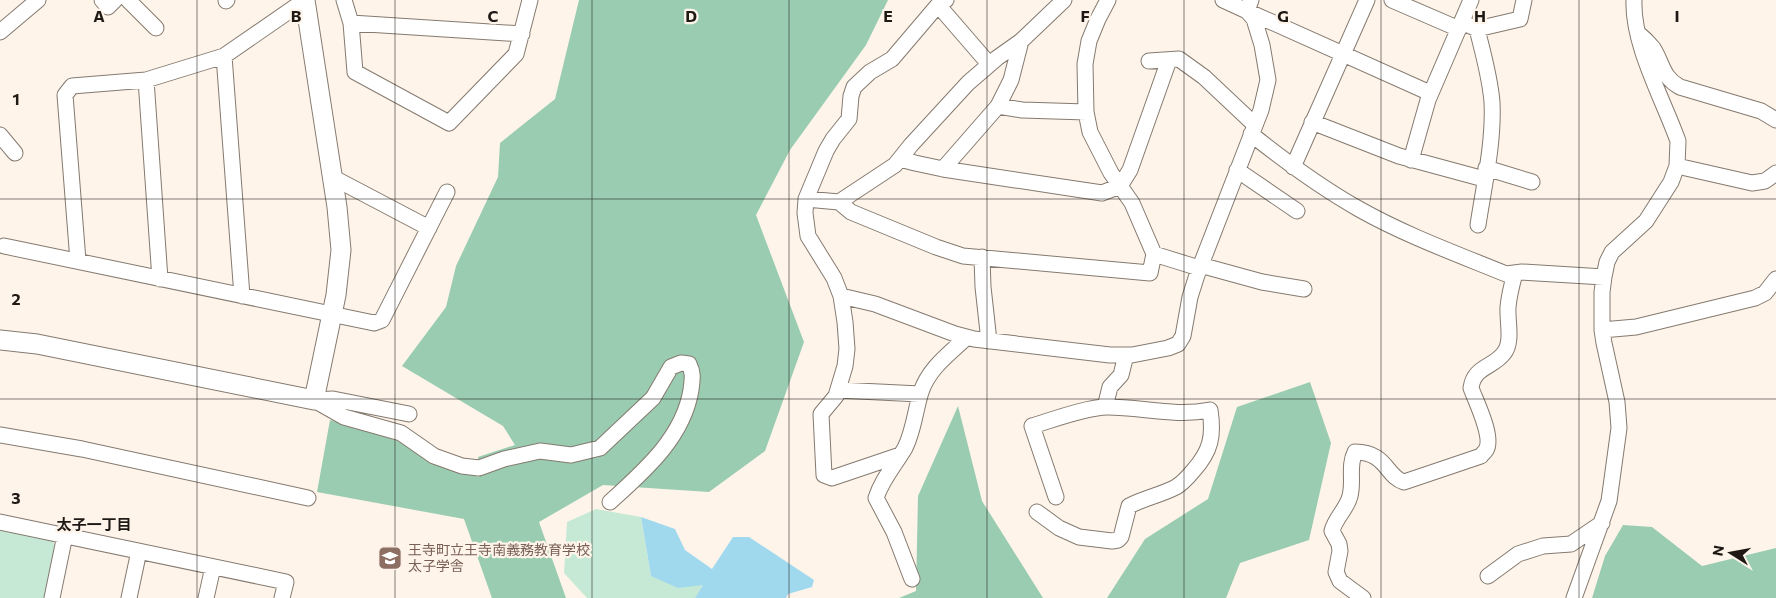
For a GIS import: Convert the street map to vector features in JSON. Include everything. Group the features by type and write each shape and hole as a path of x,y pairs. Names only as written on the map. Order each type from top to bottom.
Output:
{"street":[{"path":"102,0 108,7 115,0"},
{"path":"128,0 156,28"},
{"path":"78,261 65,95 72,86 146,80 224,56 305,0 341,250 332,315 314,400"},
{"path":"344,0 351,23 355,72 449,123 516,54 530,0"},
{"path":"839,202 895,165 961,90 989,64 1021,41 1064,0"},
{"path":"806,199 839,202 851,212 963,256 1150,273 1154,254 1132,203 1111,173 1090,132 1086,112 1085,64 1089,41 1108,0"},
{"path":"1223,0 1249,5 1343,54 1430,93"},
{"path":"1292,167 1367,0"},
{"path":"1392,0 1460,26 1477,29 1520,19 1524,0"},
{"path":"1411,160 1430,93 1471,0"},
{"path":"1574,598 1609,500 1619,428 1617,402 1602,330 1602,292 1607,262 1612,252 1646,221 1671,182 1677,166 1678,140 1640,44 1633,12 1634,0"},
{"path":"900,455 832,478 824,475 820,414 836,396 845,366 847,349 841,296 834,278 808,236 805,213 806,199 826,151 833,139 849,120 851,96 854,87 870,72 892,59 942,2 989,64"},
{"path":"0,32 28,3"},
{"path":"841,296 875,304 967,337 989,341 1110,355 1126,355 1168,348 1178,344 1183,336 1190,297 1200,267 1265,96 1268,80 1257,27 1249,5"},
{"path":"351,23 522,34"},
{"path":"1477,29 1489,79 1492,102 1492,128 1478,225"},
{"path":"1636,31 1653,48 1670,82 1680,87 1761,111 1776,120"},
{"path":"943,169 998,106 1011,80 1021,41"},
{"path":"224,56 242,296"},
{"path":"1148,61 1179,59 1204,77 1253,130 1292,167 1360,209 1394,226 1506,274 1522,272 1604,277"},
{"path":"900,158 943,169 1102,193 1120,186 1130,170 1169,60"},
{"path":"146,80 160,279"},
{"path":"998,106 1022,110 1086,112"},
{"path":"1312,122 1362,143 1411,160 1532,182"},
{"path":"1,137 15,153"},
{"path":"1677,166 1752,183 1765,180 1776,172"},
{"path":"1237,170 1297,211"},
{"path":"332,178 429,228"},
{"path":"4,246 374,323 382,320 447,192"},
{"path":"1154,254 1262,282 1304,290"},
{"path":"982,257 989,341"},
{"path":"1364,598 1340,581 1336,572 1340,551 1339,544 1332,531 1350,496 1352,459 1355,452 1372,454 1399,480 1404,482 1481,456 1486,451 1488,434 1471,388 1472,381 1480,371 1504,354 1507,348 1508,307 1515,273"},
{"path":"1602,330 1636,327 1756,298 1764,293 1776,279"},
{"path":"912,579 894,532 876,498 880,485 900,455 912,429 920,394 926,379 934,368 967,337"},
{"path":"0,340 37,344 314,400 333,399 409,414"},
{"path":"1105,407 1110,386 1121,375 1126,355"},
{"path":"314,400 344,417 401,433 434,456 462,466 479,468 504,459 540,451 571,455 600,448 653,398 671,367 681,363 689,364 694,372 689,400 671,440 647,468 610,502"},
{"path":"838,390 920,394"},
{"path":"1037,512 1059,528 1079,538 1118,540 1121,537 1129,506 1176,487 1185,480 1203,459 1210,446 1213,426 1210,410 1179,413 1105,407 1032,426 1056,496"},
{"path":"0,435 82,449 308,498"},
{"path":"0,522 286,582 282,598"},
{"path":"1488,576 1518,554 1543,546 1571,544 1602,523"},
{"path":"52,598 65,535"},
{"path":"129,598 139,551"},
{"path":"206,598 213,566"}],"green space":[{"path":"579,0 888,0 866,45 790,150 756,215 804,342 765,451 709,492 603,485 539,522 566,598 492,598 464,519 317,492 330,420 398,441 424,457 479,477 478,457 515,445 503,426 402,366 446,307 456,266 498,177 500,143 555,99"},
{"path":"1310,382 1331,443 1309,540 1240,563 1226,598 1107,598 1145,539 1208,499 1237,407"},
{"path":"958,406 982,501 1043,598 899,598 916,591 918,496"},
{"path":"596,509 641,517 651,576 703,585 695,598 587,598 564,573 567,522"},
{"path":"1623,525 1652,527 1702,566 1776,548 1776,598 1592,598 1605,556"},
{"path":"0,530 52,539 57,550 47,598 0,598"}],"water":[{"path":"641,517 675,529 685,550 712,569 733,537 749,537 814,580 812,587 788,594 786,598 695,598 703,585 678,588 651,576"}],"place":[{"name":"王寺町立王寺南義務教育学校 太子学舎","path":"390,558"}],"district":[{"name":"太子一丁目","path":"94,525"}]}
